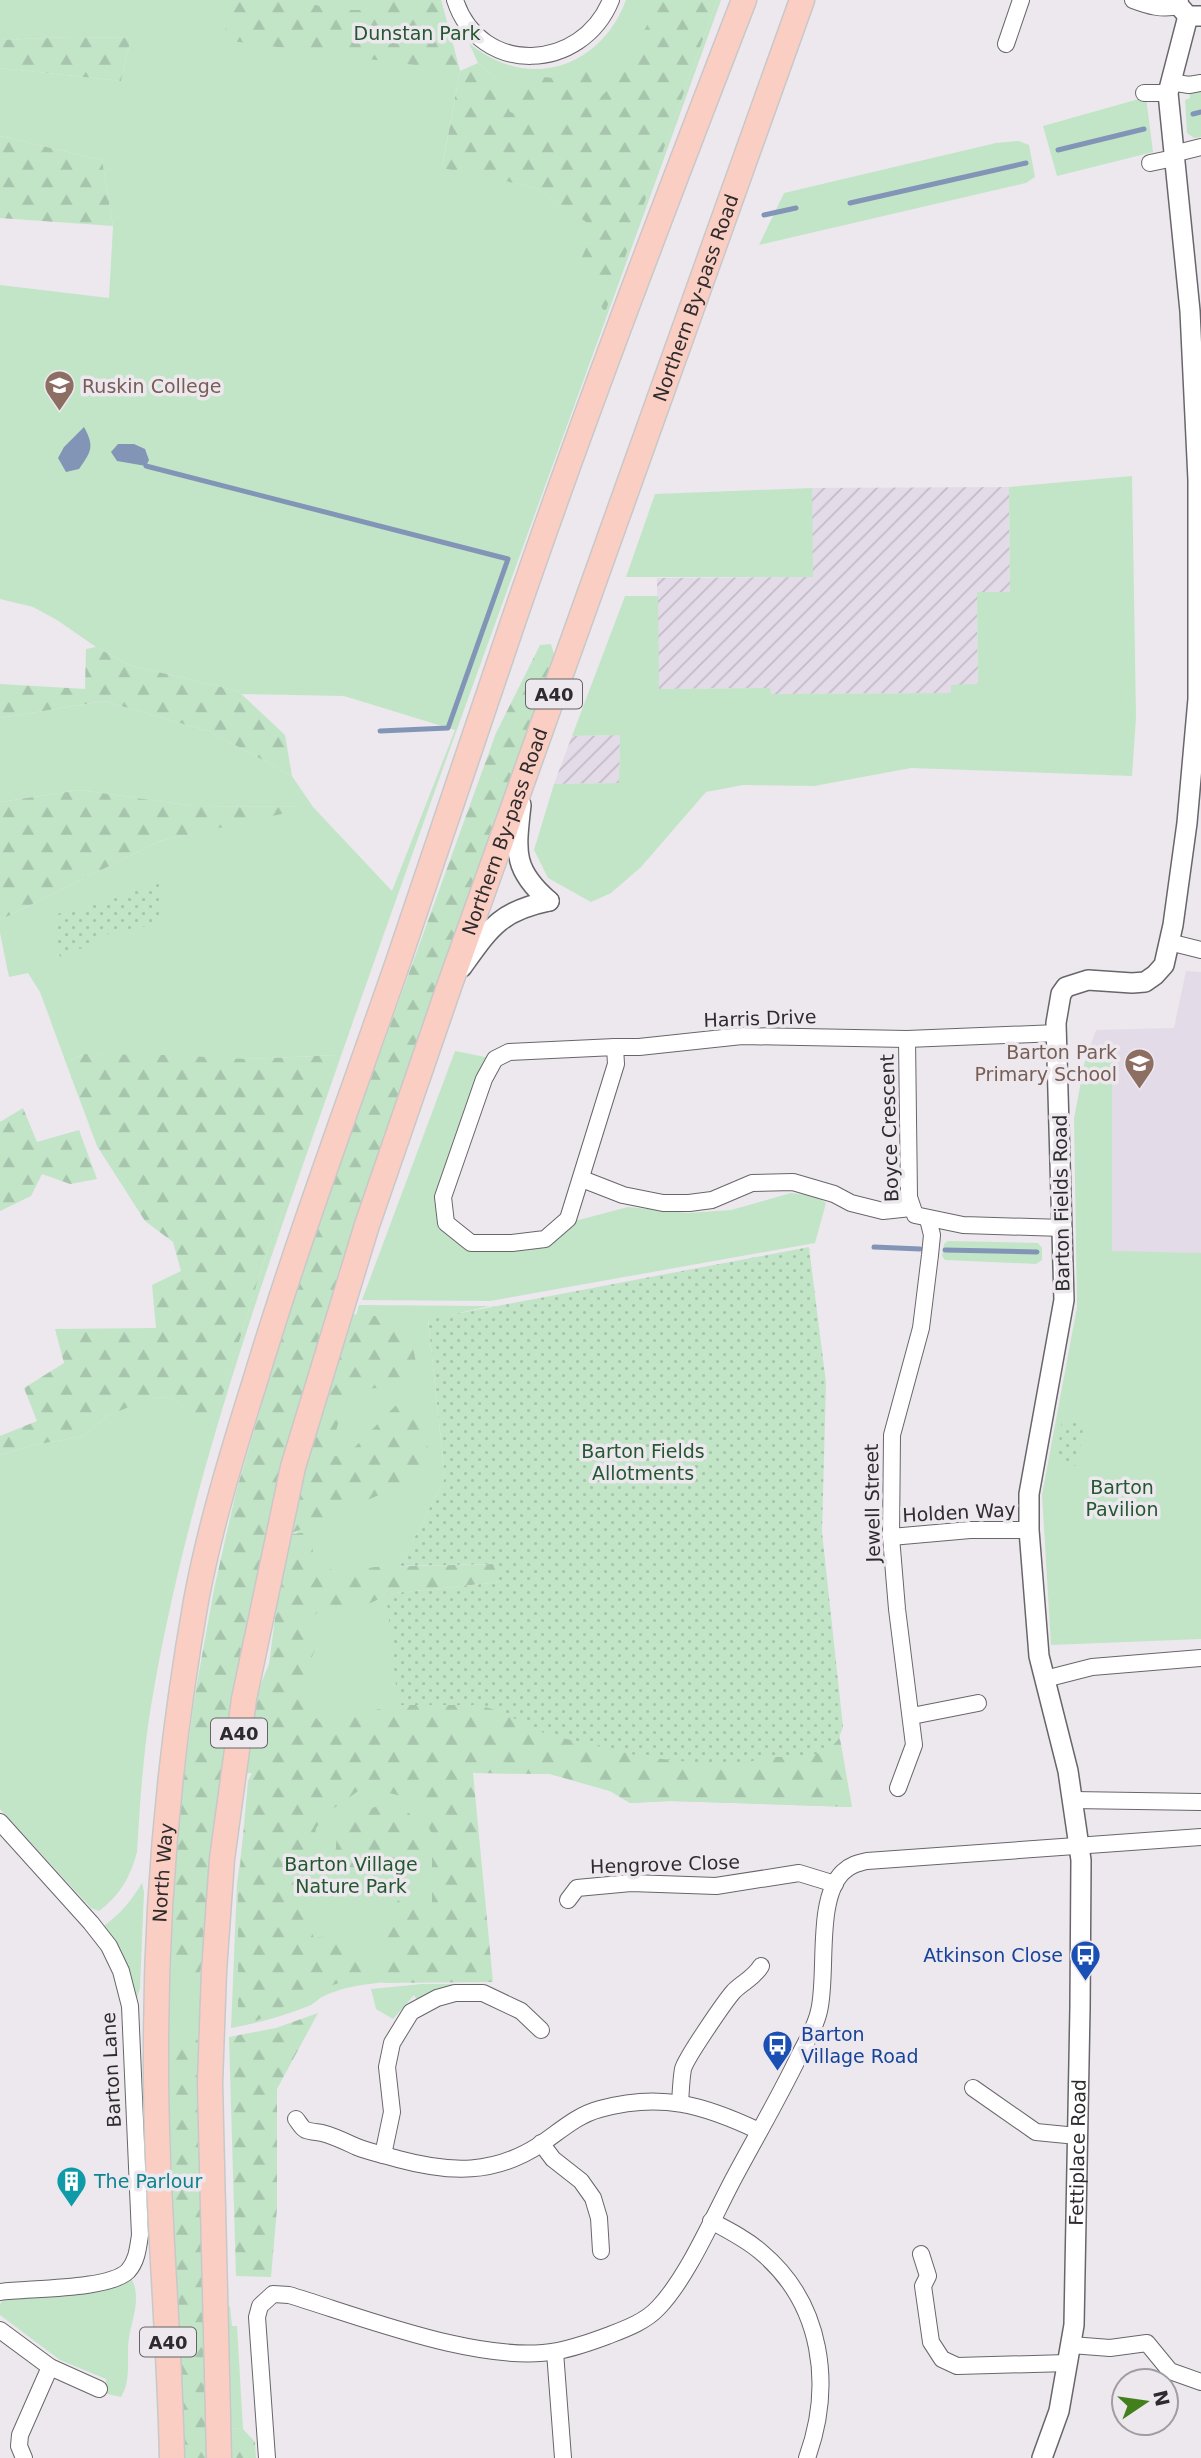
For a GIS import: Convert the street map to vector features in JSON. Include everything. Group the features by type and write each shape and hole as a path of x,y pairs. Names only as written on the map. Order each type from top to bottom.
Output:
{"highway":[{"name":"North Way","path":"172,2458 156,2048 163,1857 197,1597 236,1443 280,1300 458,791 512,626 639,274 744,0"},
{"name":"Northern By-pass Road","path":"219,2458 211,2082 214,1971 222,1859 244,1699 293,1467 367,1225 450,984 802,0"}],"street":[{"path":"455,0 466,22 482,38 502,50 525,56 549,55 573,46 602,20 611,0"},
{"path":"1006,44 1021,0"},
{"path":"1133,0 1150,6 1187,9"},
{"name":"Barton Fields Road","path":"1079,1844 1069,1771 1037,1642 1028,1530 1028,1494 1064,1300 1057,1033 1061,994 1066,987 1088,980 1145,982 1164,965 1194,825 1199,699 1200,480 1196,310 1174,156 1169,87 1187,9"},
{"path":"1144,93 1201,83"},
{"path":"1150,163 1201,147"},
{"path":"450,984 490,929 510,913 550,901 530,884 519,861 517,843 523,781"},
{"path":"1169,942 1201,950"},
{"name":"Boyce Crescent","path":"1057,1033 907,1038 911,1208 915,1215 963,1225 1063,1228"},
{"name":"Harris Drive","path":"615,1047 616,1064 568,1219 545,1239 512,1243 471,1243 446,1223 443,1197 484,1079 495,1059 509,1052 615,1047 639,1047 742,1036 907,1038"},
{"path":"582,1178 623,1195 663,1203 689,1203 712,1199 752,1183 793,1182 834,1194 851,1203 883,1211 911,1208"},
{"name":"Jewell Street","path":"898,1788 914,1745 891,1537 892,1435 921,1328 931,1245 928,1219"},
{"name":"Holden Way","path":"891,1537 970,1530 1028,1530"},
{"path":"1045,1679 1092,1667 1201,1658"},
{"path":"912,1716 978,1703"},
{"path":"1073,1800 1201,1802"},
{"name":"Barton Lane","path":"0,1822 86,1917 109,1946 121,1971 130,2006 140,2235 138,2253 127,2273 116,2278 99,2283 0,2292"},
{"path":"267,2458 257,2332 260,2306 273,2294 289,2295 476,2349 515,2353 555,2352 587,2344 627,2329 656,2311 680,2278 791,2074 820,2010 823,1938 835,1884 842,1872 867,1861 1201,1837"},
{"name":"Fettiplace Road","path":"1042,2458 1059,2411 1070,2354 1075,2301 1080,2008 1079,1844"},
{"name":"Hengrove Close","path":"570,1888 631,1884 716,1886 799,1872 835,1884"},
{"path":"680,2102 683,2069 688,2059 735,1989 753,1978 761,1966"},
{"path":"383,2155 392,2112 387,2067 392,2043 411,2012 438,1998 483,1993 526,2007 541,2031"},
{"path":"973,2088 1036,2132 1077,2136"},
{"path":"296,2119 305,2130 324,2133 364,2150 441,2169 470,2169 510,2159 541,2143 573,2120 597,2109 654,2100 680,2102 708,2109 759,2131"},
{"path":"541,2143 553,2159 582,2181 593,2198 599,2218 601,2251"},
{"path":"711,2221 761,2251 778,2268 796,2294 808,2319 818,2347 822,2377 820,2409 807,2458"},
{"path":"920,2254 928,2276 923,2286 931,2342 942,2359 957,2366 1147,2343 1170,2371 1201,2382"},
{"path":"0,2330 50,2367 99,2389"},
{"path":"555,2352 563,2458"},
{"path":"24,2458 19,2446 20,2435 50,2367"}],"shaded area":[{"path":"1009,487 1010,592 977,593 978,685 951,685 951,693 770,694 770,688 658,689 657,578 812,577 812,488"},
{"path":"620,735 619,783 554,784 572,736"},
{"name":"Barton Park Primary School","path":"1186,971 1201,972 1201,1253 1112,1252 1074,1119 1085,1061 1096,1030 1174,1028"}],"green space":[{"path":"0,0 441,0 460,71 442,167 534,187 596,228 605,312 717,0 721,0 401,886 239,1355 189,1529 168,1617 148,1724 137,1852 123,1885 113,1899 99,1911 91,1908 0,1809 0,1455 34,1445 84,1436 107,1416 150,1398 171,1397 213,1425 264,1261 337,1055 246,1059 84,1054 66,1063 40,992 28,973 9,977 0,920 160,841 309,807 194,806 80,790 0,802 0,718 104,701 211,732 292,776 313,807 392,891 455,730 344,696 241,694 238,691 129,665 33,607 0,599 0,285 109,298 113,226 102,160 0,136 0,68 121,81 131,38 0,40"},
{"name":"Dunstan Park","path":"230,0 298,0 334,10 368,10 377,0 441,0 460,71 224,40"},
{"path":"626,0 668,0 598,115 503,128 495,77 478,63 469,43 491,58 514,66 537,69 559,66 580,57 599,43 614,24"},
{"path":"661,0 717,0 605,313 578,266 595,228 534,187 442,168 460,71 478,63 495,77 510,112 547,121 595,103 617,80"},
{"path":"131,38 121,81 0,68 0,40"},
{"path":"601,66 600,91 557,105 517,104 518,74 553,78"},
{"path":"1201,91 1201,137 1194,138 1187,133 1185,100 1190,98 1189,92"},
{"path":"1146,97 1153,152 1057,176 1043,126"},
{"path":"0,136 102,160 113,226 0,218"},
{"path":"1019,141 1029,145 1035,177 1026,183 759,245 784,193 996,143"},
{"path":"1132,476 1136,717 1132,776 911,768 814,786 743,785 706,792 641,867 611,893 591,902 548,878 534,850 554,784 619,783 620,735 572,736 625,596 658,596 659,689 770,688 771,694 951,693 951,685 978,684 977,592 1010,592 1009,487"},
{"path":"812,488 813,577 626,577 655,494"},
{"path":"551,644 554,654 459,934 306,1404 205,1960 197,1978 187,1985 175,1971 170,1919 180,1809 194,1700 214,1589 236,1492 299,1277 496,733 540,645"},
{"path":"96,647 129,665 238,691 285,735 292,776 211,732 104,701 0,718 0,684 85,689 86,649"},
{"path":"80,790 194,806 313,807 160,841 0,920 0,802"},
{"path":"159,882 159,924 111,932 92,944 60,957 54,935 59,934 53,915 101,903"},
{"path":"455,1051 495,1059 443,1197 446,1223 471,1243 512,1243 571,1222 628,1207 688,1213 731,1210 791,1193 815,1196 826,1203 815,1243 490,1301 362,1300"},
{"path":"84,1054 246,1059 338,1055 264,1261 213,1426 171,1397 151,1398 107,1416 84,1436 34,1445 0,1455 0,1436 37,1421 24,1388 64,1363 55,1329 156,1328 152,1285 181,1271 173,1242 145,1221 97,1146 66,1063"},
{"name":"Barton Pavilion","path":"1112,1059 1112,1251 1201,1253 1201,1639 1051,1645 1042,1495 1077,1307 1074,1119 1085,1061"},
{"path":"23,1108 37,1142 79,1130 97,1179 70,1184 42,1174 31,1196 0,1211 0,1122"},
{"path":"948,1241 1038,1243 1042,1248 1042,1260 1036,1264 945,1260 942,1256 944,1244"},
{"name":"Barton Fields Allotments","path":"809,1247 826,1383 822,1532 843,1727 838,1740 827,1751 804,1757 773,1757 727,1766 644,1757 546,1734 499,1711 479,1705 398,1705 386,1594 500,1582 493,1564 400,1566 445,1478 428,1319"},
{"name":"Barton Village Nature Park","path":"359,1305 490,1306 428,1320 445,1478 386,1594 852,1807 670,1801 630,1803 610,1791 550,1774 473,1773 417,1980 346,1988 291,2013 231,2028 237,1884 252,1772 297,1531"},
{"path":"349,1314 402,1318 416,1362 409,1377 388,1387 366,1389 345,1406 332,1451 335,1456 342,1457 406,1395 428,1448 429,1473 290,1534 311,1532 313,1553 335,1573 375,1567 494,1564 500,1582 386,1594 357,1606 325,1606 308,1621 315,1650 298,1687 300,1701 320,1722 398,1705 479,1705 499,1711 546,1734 644,1757 804,1757 839,1733 852,1807 670,1801 630,1803 610,1791 550,1774 473,1773 493,1982 383,1983 381,1957 384,1917 402,1896 432,1907 432,1834 414,1799 364,1787 327,1813 316,1828 311,1865 302,1881 305,1915 314,1938 335,1937 350,1942 377,1969 306,1995 256,2021 238,2013 238,1890 248,1781 252,1773 239,1774 248,1716 269,1664 286,1534"},
{"path":"1062,1420 1084,1423 1077,1466 1056,1462"},
{"path":"389,1805 403,1809 416,1821 424,1845 422,1861 412,1875 395,1882 375,1882 357,1877 343,1866 335,1855 341,1826 352,1816 367,1809"},
{"path":"142,1883 144,1892 140,1988 135,2005 102,1927 125,1907"},
{"path":"170,1919 205,1960 203,2047 167,2050"},
{"path":"458,1984 458,1987 438,1991 417,2000 414,1995 393,2019 376,2009 371,1989"},
{"path":"318,2013 277,2089 277,2209 271,2277 236,2276 229,2037 276,2028"},
{"path":"190,2031 203,2047 210,2458 183,2458 167,2050"},
{"path":"131,2278 136,2300 129,2338 128,2376 121,2397 103,2393 107,2389 106,2379 60,2360 0,2315 0,2304 5,2298"},
{"path":"230,2306 232,2326 237,2326 243,2429 229,2428 225,2307"},
{"path":"229,2428 243,2429 255,2442 256,2458 229,2458"}],"water":[{"path":"84,427 90,440 89,454 79,469 66,472 58,458 64,447"},
{"path":"118,444 134,444 145,449 149,460 146,466 117,461 111,452"}],"waterway":[{"path":"1193,114 1201,112"},
{"path":"1058,150 1144,129"},
{"path":"850,203 1026,163"},
{"path":"764,215 796,208"},
{"path":"146,466 508,559 448,728 380,731"},
{"path":"874,1247 920,1249"},
{"path":"945,1250 1037,1252"}],"place":[{"name":"Ruskin College","path":"59,413"},
{"name":"Barton Park Primary School","path":"1140,1090"},
{"name":"Atkinson Close","path":"1086,1982"},
{"name":"Barton Village Road","path":"778,2072"},
{"name":"The Parlour","path":"71,2208"}]}
